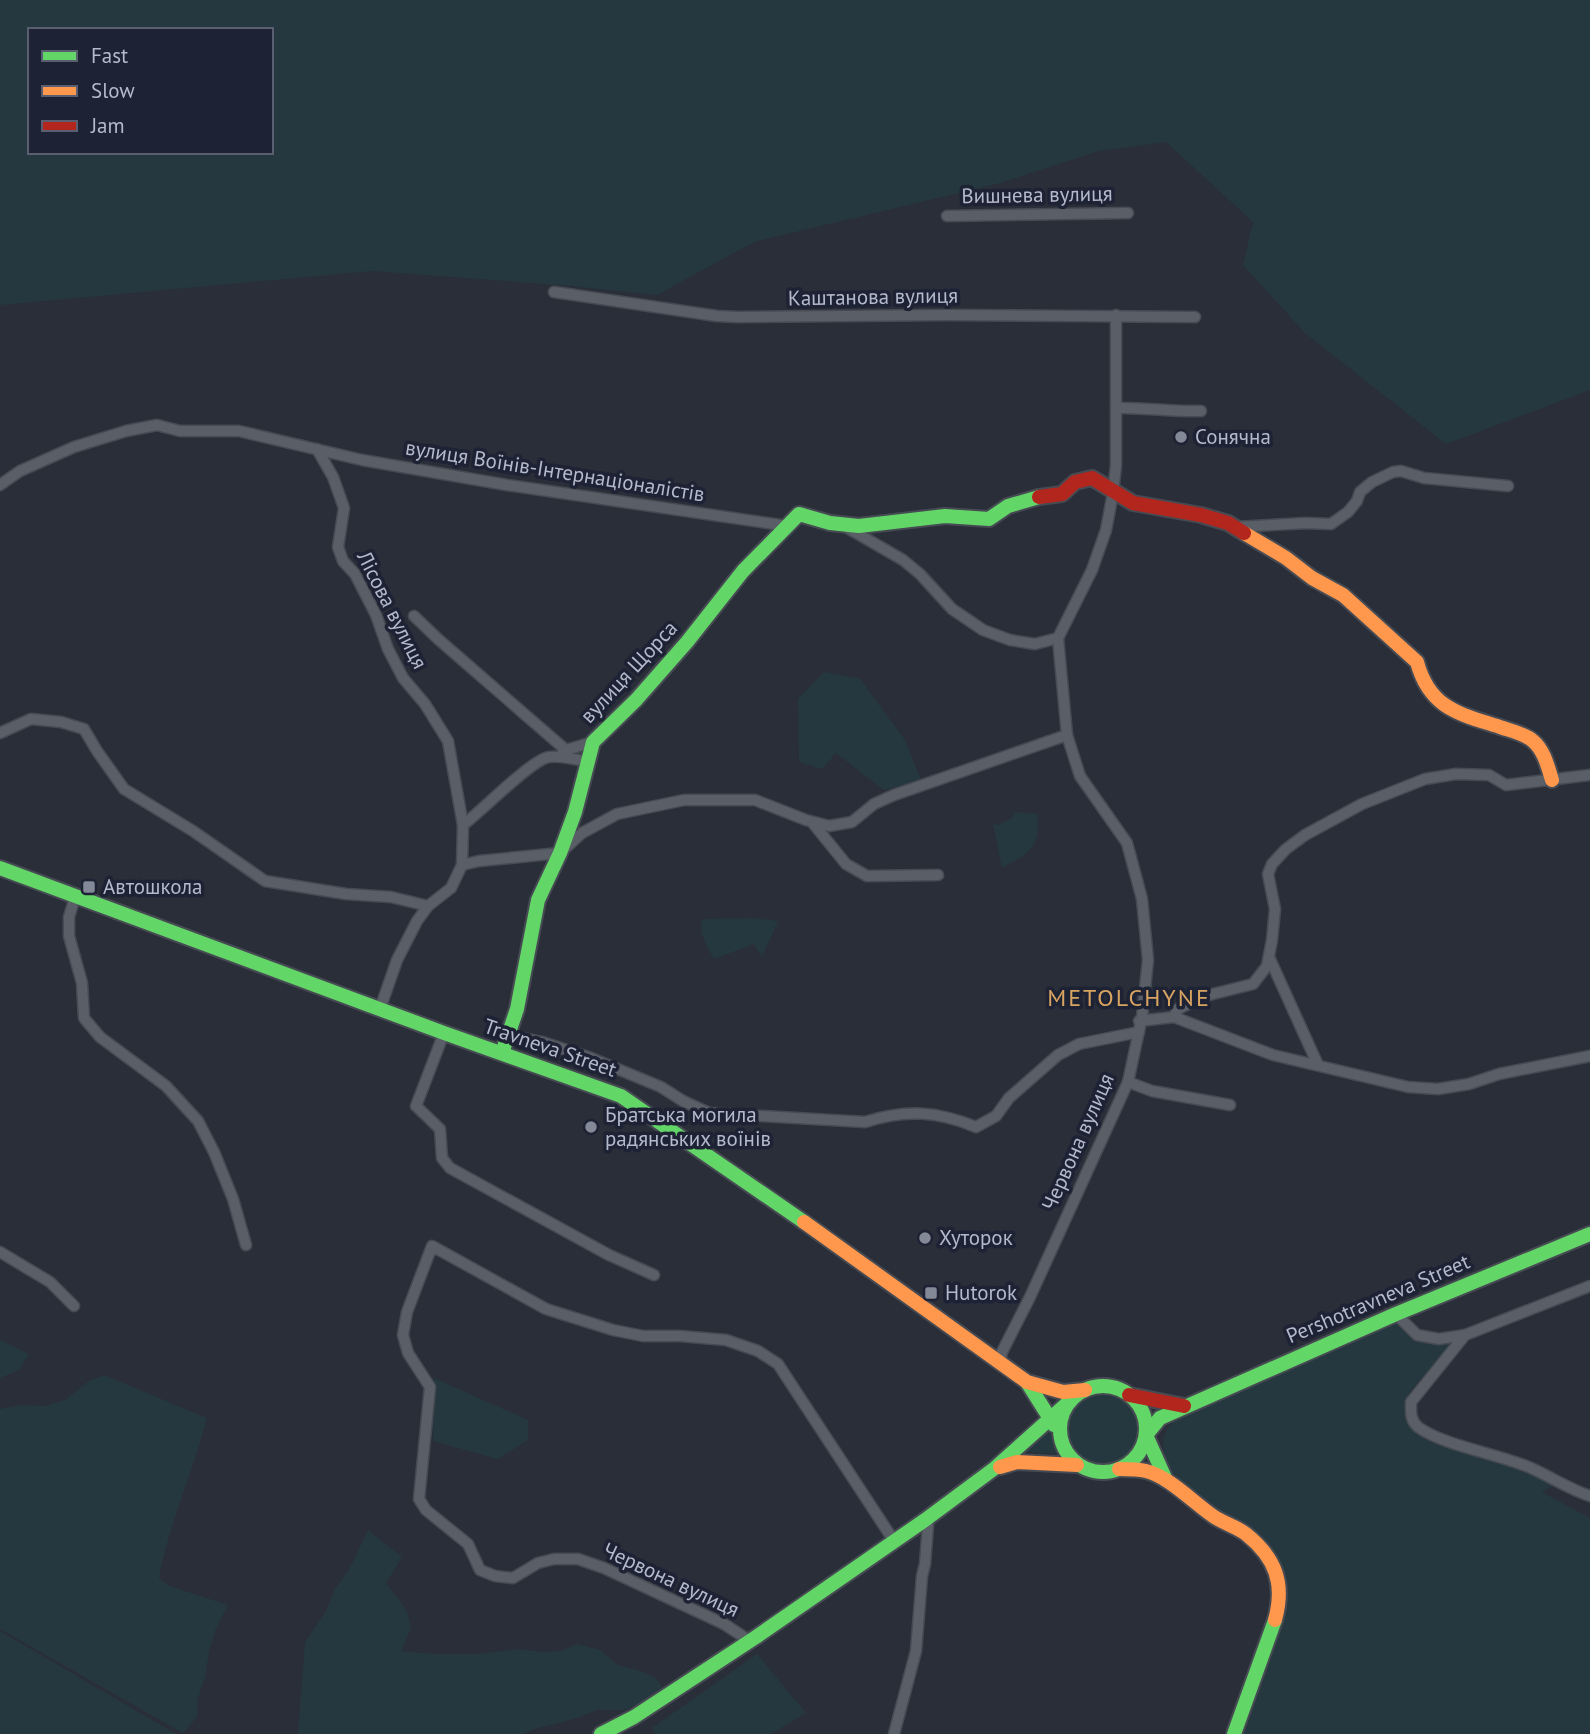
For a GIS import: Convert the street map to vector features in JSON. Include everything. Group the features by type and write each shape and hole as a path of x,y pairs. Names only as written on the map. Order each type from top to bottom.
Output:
{"street":[{"name":"Вишнева вулиця","path":"947,216 1128,213"},
{"name":"Каштанова вулиця","path":"554,292 738,317 1195,317"},
{"path":"841,524 903,560 920,574 952,609 983,630 1010,640 1035,644 1058,638 1092,570 1106,530 1113,493 1116,464 1116,315"},
{"path":"1116,408 1201,411"},
{"name":"вулиця Воїнів-Інтернаціоналістів","path":"0,485 20,471 74,447 143,426 157,425 180,430 239,430 362,460 507,485 788,526"},
{"name":"Лісова вулиця","path":"317,449 344,508 338,547 343,561 355,574 403,678 425,704 448,741 464,825 462,865"},
{"path":"1235,527 1331,524 1348,512 1360,492 1382,476 1401,471 1424,478 1508,486"},
{"path":"788,526 799,514 859,526 945,516 989,519 1008,506 1031,498 1062,494 1075,482 1092,478 1133,503 1201,515 1235,527 1286,558 1312,578 1343,595 1365,612 1417,662 1421,677 1437,702 1450,710 1534,741 1545,758 1552,780"},
{"name":"вулиця Щорса","path":"502,1053 517,1009 537,900 560,853 575,811 593,742 645,690 695,633 743,571 788,526"},
{"path":"414,616 567,751"},
{"name":"Червона вулиця","path":"1000,1362 1002,1352 1030,1297 1128,1082 1148,960 1142,899 1127,843 1080,776 1067,734 1058,638"},
{"path":"0,733 31,719 61,722 84,729 124,789 193,831 265,881 346,894 391,897 429,906"},
{"path":"380,1009 397,960 416,921 451,888 462,865 479,860 560,853 582,833 617,814 684,800 755,800 829,826 852,822 874,804 894,795 1067,734"},
{"path":"464,825 522,774 546,757 593,742"},
{"path":"546,757 587,761"},
{"path":"1174,1017 1178,1009 1205,996 1253,984 1266,966 1275,909 1268,874 1272,864 1305,835 1362,804 1425,779 1456,774 1489,775 1506,785 1590,775"},
{"path":"812,822 846,864 867,876 939,876"},
{"name":"Travneva Street","path":"0,868 621,1096 733,1171 1027,1382"},
{"path":"75,897 69,917 69,936 82,983 84,1018 100,1037 166,1086 198,1121 233,1199 246,1245"},
{"path":"1269,957 1318,1065"},
{"path":"508,1035 542,1042 592,1058 661,1087 682,1101 709,1113 865,1122 886,1115 926,1112 957,1119 976,1127 996,1116 1009,1098 1058,1055 1079,1044 1174,1017 1273,1055 1408,1087 1438,1089 1469,1084 1499,1074 1590,1056"},
{"path":"444,1033 416,1107 440,1129 442,1158 450,1168 609,1255 654,1275"},
{"path":"1128,1082 1152,1091 1230,1105"},
{"name":"Pershotravneva Street","path":"1146,1436 1160,1418 1184,1406 1590,1234"},
{"name":"Червона вулиця","path":"750,1641 724,1624 579,1559 554,1559 538,1563 513,1578 495,1576 480,1570 468,1544 426,1510 419,1499 419,1486 426,1443 430,1387 408,1353 403,1335 407,1312 432,1246 546,1309 613,1330 643,1336 726,1340 758,1351 779,1364 894,1541"},
{"path":"0,1252 50,1282 74,1306"},
{"path":"1396,1314 1417,1335 1439,1339 1465,1335 1590,1286"},
{"path":"1465,1335 1411,1402 1412,1419 1418,1426 1437,1436 1530,1467 1590,1496"},
{"path":"1027,1382 1057,1392 1073,1393 1100,1386 1111,1387 1129,1395 1184,1406"},
{"path":"1027,1382 1050,1417 1067,1454 1077,1465"},
{"path":"601,1734 634,1717 750,1641 925,1520 995,1468 1050,1417 1085,1390"},
{"path":"995,1468 1017,1462 1077,1465 1106,1473 1119,1469 1138,1455 1146,1436 1142,1410 1129,1395"},
{"path":"1059,1434 1061,1416 1071,1400"},
{"path":"1146,1436 1166,1480"},
{"path":"1119,1469 1144,1470 1166,1480 1215,1518 1245,1533 1266,1554 1278,1577 1280,1601 1271,1634 1234,1734"},
{"path":"894,1734 916,1651 928,1525 925,1520"}],"shaded area":[{"path":"0,0 1590,0 1590,390 1446,444 1305,333 1243,265 1253,222 1166,142 1099,151 1000,183 754,242 657,295 372,271 0,305"},
{"path":"824,672 860,679 905,740 921,780 884,790 836,753 822,769 799,762 798,699"},
{"path":"1014,812 1037,814 1037,834 1035,842 1026,853 1002,868 993,824 998,825 1012,818"},
{"path":"752,918 778,921 762,957 754,944 714,959 702,935 702,919"},
{"path":"1386,1320 1397,1323 1413,1340 1458,1343 1423,1377 1408,1396 1405,1411 1417,1432 1518,1466 1556,1484 1542,1492 1590,1518 1590,1734 1242,1734 1279,1629 1284,1606 1283,1568 1267,1544 1196,1495 1177,1478 1170,1469 1163,1449 1167,1431 1173,1422 1183,1415"},
{"path":"0,1340 29,1354 19,1370 0,1378"},
{"path":"104,1375 207,1418 169,1537 159,1578 167,1585 228,1605 216,1628 209,1651 198,1698 197,1717 183,1733 0,1629 0,1409 21,1405 45,1406 65,1400 89,1381"},
{"path":"434,1378 528,1420 528,1440 498,1459 433,1441"},
{"path":"1103,1392 1117,1395 1130,1403 1138,1416 1141,1430 1138,1444 1130,1457 1117,1465 1103,1468 1089,1465 1076,1457 1068,1444 1065,1430 1068,1416 1076,1403 1089,1395"},
{"path":"1049,1431 1062,1454 1020,1452"},
{"path":"368,1530 402,1557 386,1583 407,1611 411,1628 401,1651 481,1654 517,1649 543,1652 561,1651 577,1644 600,1650 618,1665 656,1678 662,1687 625,1710 597,1710 523,1734 298,1734 305,1642 326,1611 335,1589 350,1568"},
{"path":"0,1631 176,1734 0,1734"},
{"path":"757,1654 806,1713 771,1734 655,1734 652,1728"}],"traffic: fast":[{"path":"502,1053 517,1009 538,900 575,812 593,742 636,700 687,642 743,571 799,514 830,523 859,526 945,516 989,519 1008,506 1039,497"},
{"path":"0,868 621,1096 804,1222"},
{"path":"1166,1480 1146,1435 1160,1418 1396,1314 1590,1234"},
{"path":"1027,1382 1054,1425"},
{"path":"1103,1386 1127,1393 1139,1405 1146,1429 1139,1453 1127,1465 1103,1472 1079,1465 1067,1453 1060,1429 1067,1405 1079,1393 1103,1386"},
{"path":"601,1734 634,1717 756,1637 925,1520 995,1468 1071,1400"},
{"path":"1234,1734 1275,1620"}],"traffic: slow":[{"path":"1244,533 1343,595 1417,662 1430,691 1449,708 1533,741 1543,754 1552,780"},
{"path":"804,1222 1027,1382 1063,1392 1085,1390"},
{"path":"1000,1467 1017,1462 1077,1465"},
{"path":"1119,1469 1143,1470 1163,1478 1213,1516 1256,1543 1265,1552 1276,1572 1279,1595 1275,1620"}],"traffic: jam":[{"path":"1039,497 1062,494 1075,482 1092,478 1133,503 1201,515 1228,523 1244,533"},
{"path":"1129,1395 1184,1406"}],"place":[{"name":"Сонячна","path":"1181,437"},
{"name":"Автошкола","path":"89,887"},
{"name":"Братська могила радянських воїнів","path":"591,1127"},
{"name":"Хуторок","path":"925,1238"},
{"name":"Hutorok","path":"931,1293"}],"district":[{"name":"METOLCHYNE","path":"1129,998"}]}
